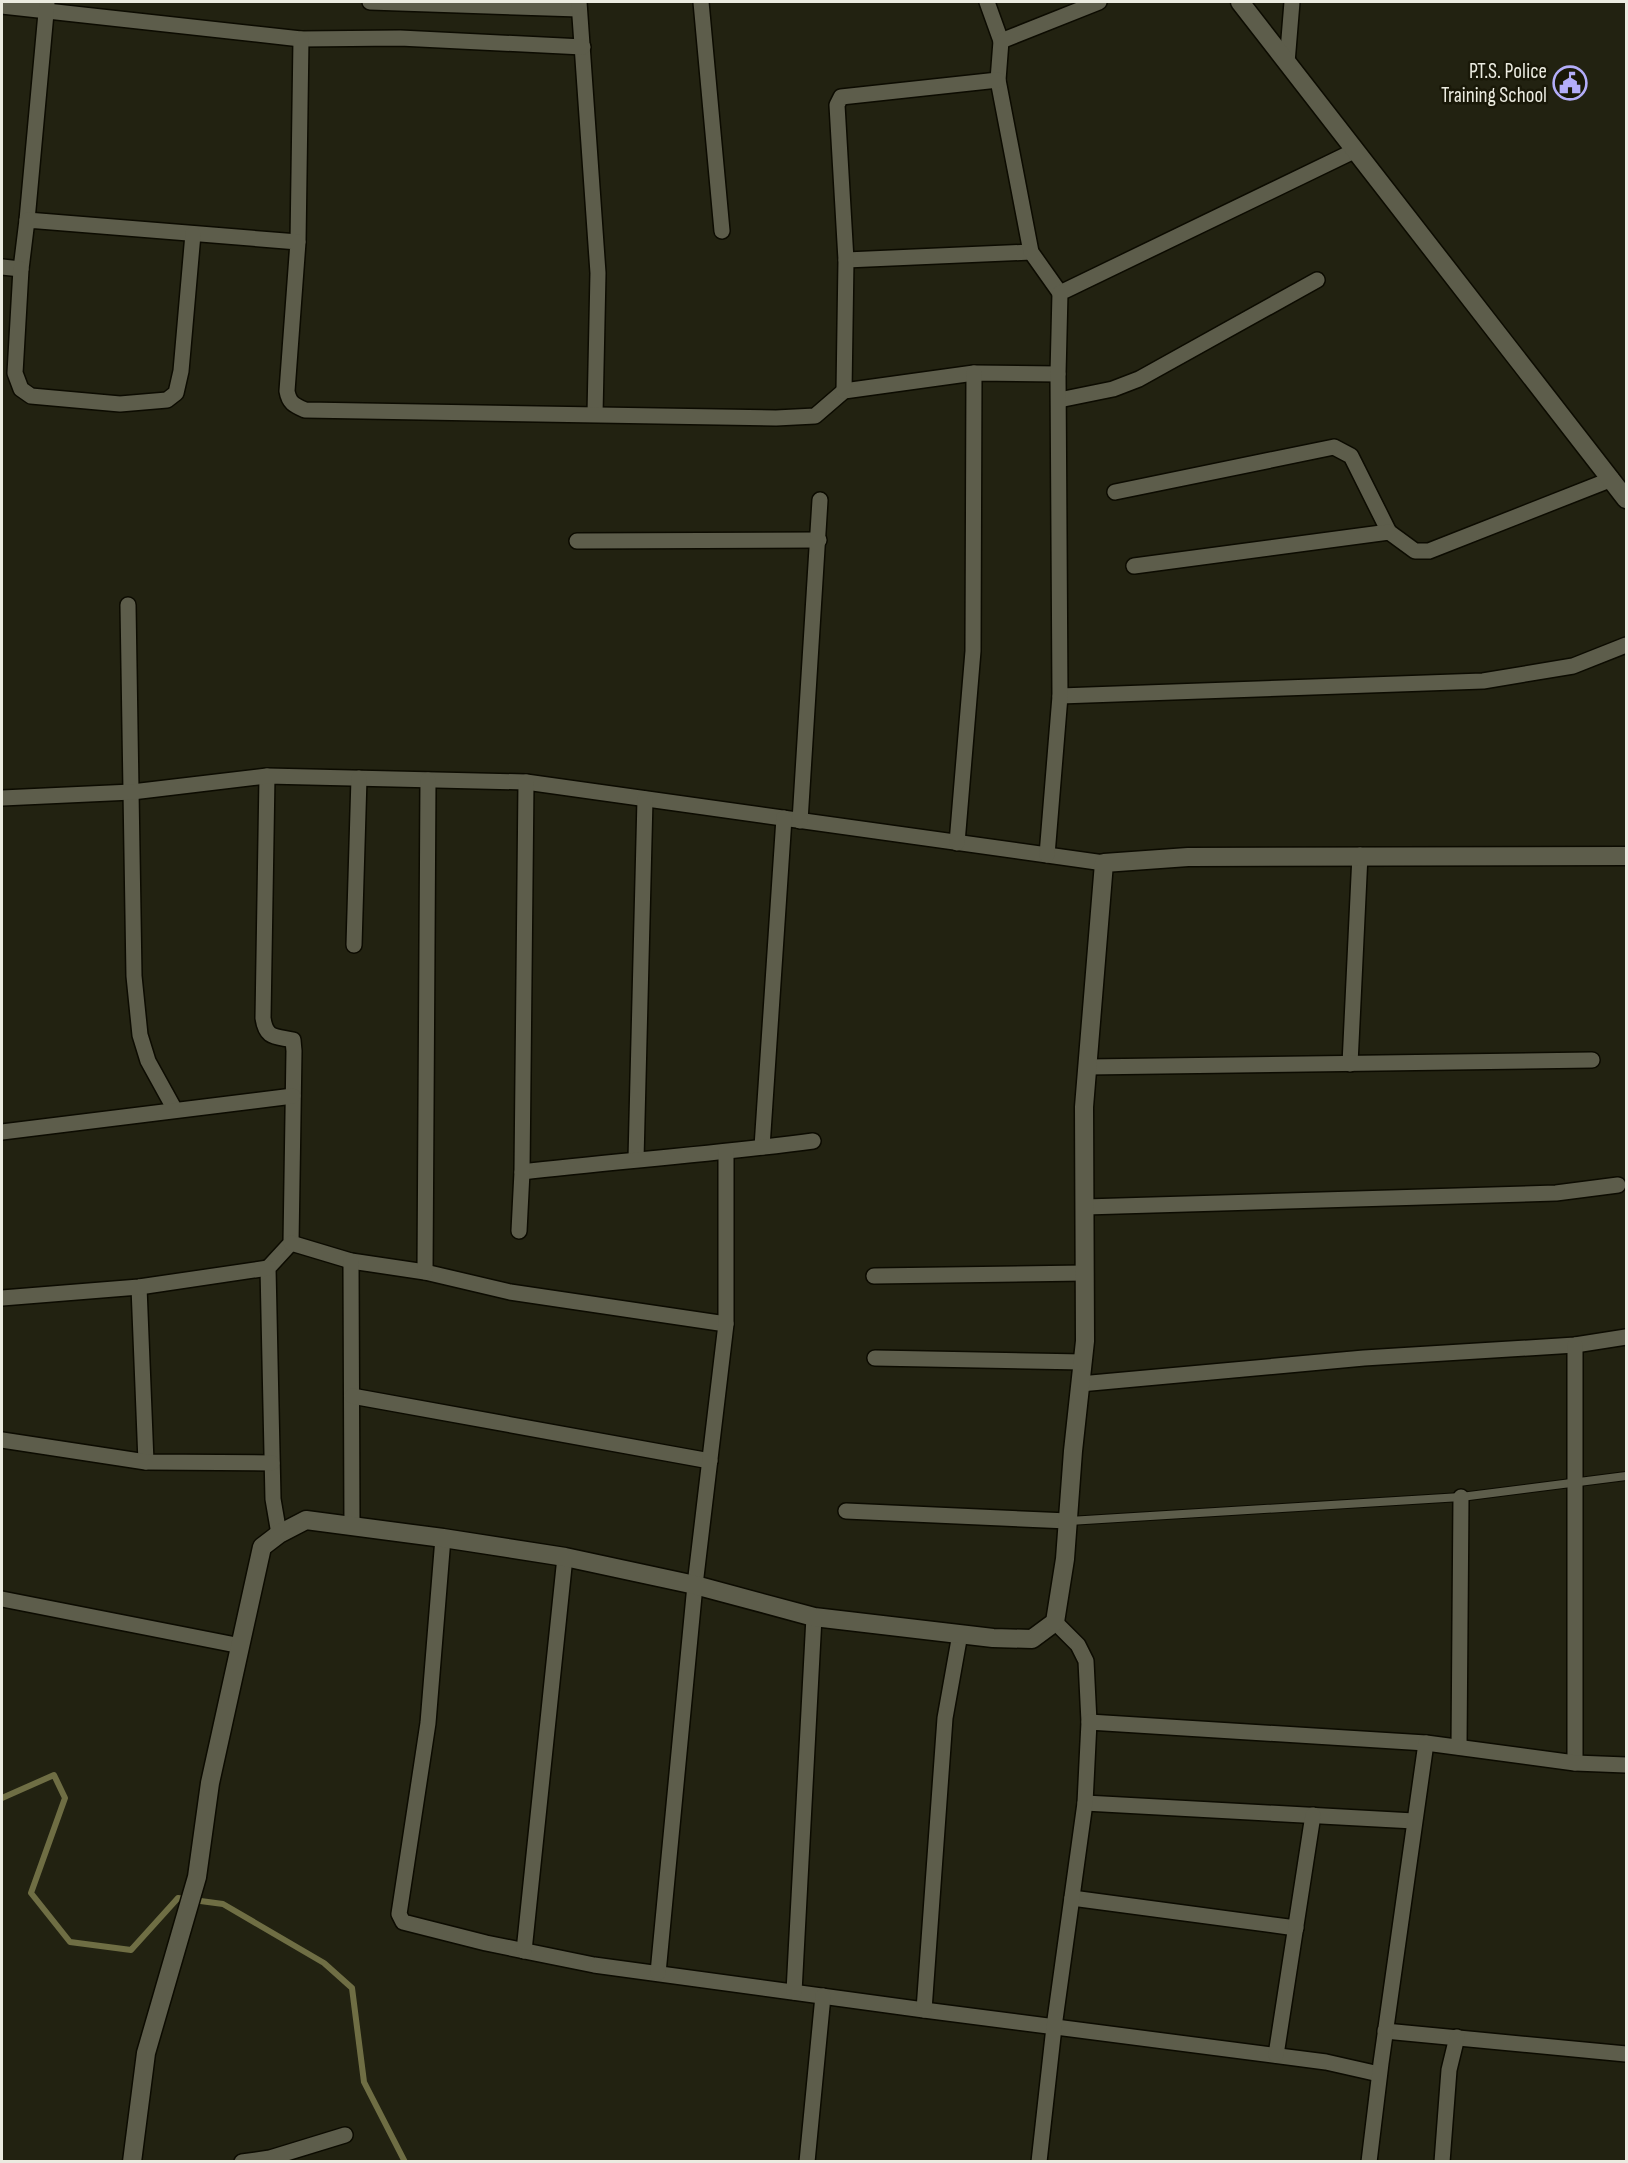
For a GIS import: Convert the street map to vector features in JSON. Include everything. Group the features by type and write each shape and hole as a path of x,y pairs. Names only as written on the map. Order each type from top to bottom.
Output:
{"street":[{"path":"370,2 579,5 598,273 595,414"},
{"path":"701,2 722,231"},
{"path":"987,2 1001,41 998,80 1031,252 1060,293 1058,374 1060,696 1047,855"},
{"path":"1001,41 1099,2"},
{"path":"1240,2 1626,499"},
{"path":"1287,63 1292,2"},
{"path":"2,6 47,6 301,39 400,38 583,47"},
{"path":"47,6 21,269 15,373 21,389 31,396 120,404 167,400 176,393 181,370 193,234"},
{"path":"301,39 298,243 287,391 288,398 293,405 304,410 776,418 815,416 844,391 974,373 1058,374"},
{"path":"844,391 846,260 837,105 841,98 998,80"},
{"path":"1060,293 1356,150"},
{"path":"27,220 298,243"},
{"path":"846,260 1031,252"},
{"path":"2,267 21,269"},
{"path":"1059,400 1113,389 1139,378 1317,280"},
{"path":"957,843 973,651 974,373"},
{"path":"1115,492 1334,447 1351,456 1389,532 1415,550 1429,551 1612,479"},
{"path":"800,821 820,500"},
{"path":"1134,566 1389,532"},
{"path":"577,541 819,540"},
{"path":"128,605 134,976 140,1035 148,1061 175,1110"},
{"path":"1060,696 1483,681 1574,666 1626,645"},
{"path":"2,1298 139,1287 268,1268 291,1243 294,1043 293,1040 274,1038 268,1034 263,1018 267,776"},
{"path":"2,798 132,792 267,776 526,782 1104,863 1188,856 1626,856"},
{"path":"354,945 359,778"},
{"path":"425,1272 428,780"},
{"path":"519,1231 522,1172 526,782"},
{"path":"636,1159 645,799"},
{"path":"762,1148 784,818"},
{"path":"1350,1064 1360,855"},
{"path":"132,2162 146,2053 196,1877 210,1783 262,1547 279,1534 306,1520 443,1538 565,1557 695,1585 814,1617 993,1638 1032,1640 1055,1622 1065,1559 1085,1341 1084,1107 1104,863"},
{"path":"1088,1067 1592,1060"},
{"path":"2,1132 293,1096"},
{"path":"522,1172 813,1141"},
{"path":"658,1973 695,1585 726,1324 726,1152"},
{"path":"1084,1208 1556,1193 1618,1185"},
{"path":"291,1243 351,1261 425,1272 510,1292 726,1324"},
{"path":"351,1261 352,1526"},
{"path":"268,1268 273,1499 279,1534"},
{"path":"874,1276 1085,1273"},
{"path":"139,1287 146,1462"},
{"path":"1080,1383 1364,1358 1575,1345 1626,1337"},
{"path":"1575,1345 1575,1763"},
{"path":"875,1358 1083,1362"},
{"path":"352,1396 710,1461"},
{"path":"2,1440 146,1462 272,1463"},
{"path":"1459,1747 1461,1497"},
{"path":"846,1511 1068,1521"},
{"path":"443,1538 428,1723 399,1914 403,1922 417,1927 594,1965 1276,2055 1326,2062 1379,2074"},
{"path":"524,1951 565,1557"},
{"path":"2,1599 241,1646"},
{"path":"794,1992 814,1617"},
{"path":"1039,2162 1054,2027 1084,1803 1089,1722 1086,1661 1078,1645 1055,1622"},
{"path":"924,2010 945,1718 960,1634"},
{"path":"1089,1722 1426,1743 1575,1763 1626,1765"},
{"path":"1369,2162 1379,2074 1426,1743"},
{"path":"1084,1803 1414,1821"},
{"path":"1276,2055 1313,1815"},
{"path":"1072,1898 1296,1928"},
{"path":"807,2162 823,1996"},
{"path":"1385,2031 1626,2054"},
{"path":"1442,2162 1449,2070 1457,2037"},
{"path":"242,2162 270,2158 345,2135"}],"lane":[{"path":"1068,1521 1461,1497 1626,1476"}],"waterway":[{"path":"2,1798 54,1775 65,1798 31,1893 70,1942 131,1950 178,1898 223,1904 324,1963 352,1988 364,2082 405,2162"}],"place":[{"name":"P.T.S. Police Training School","path":"1570,83"}]}
